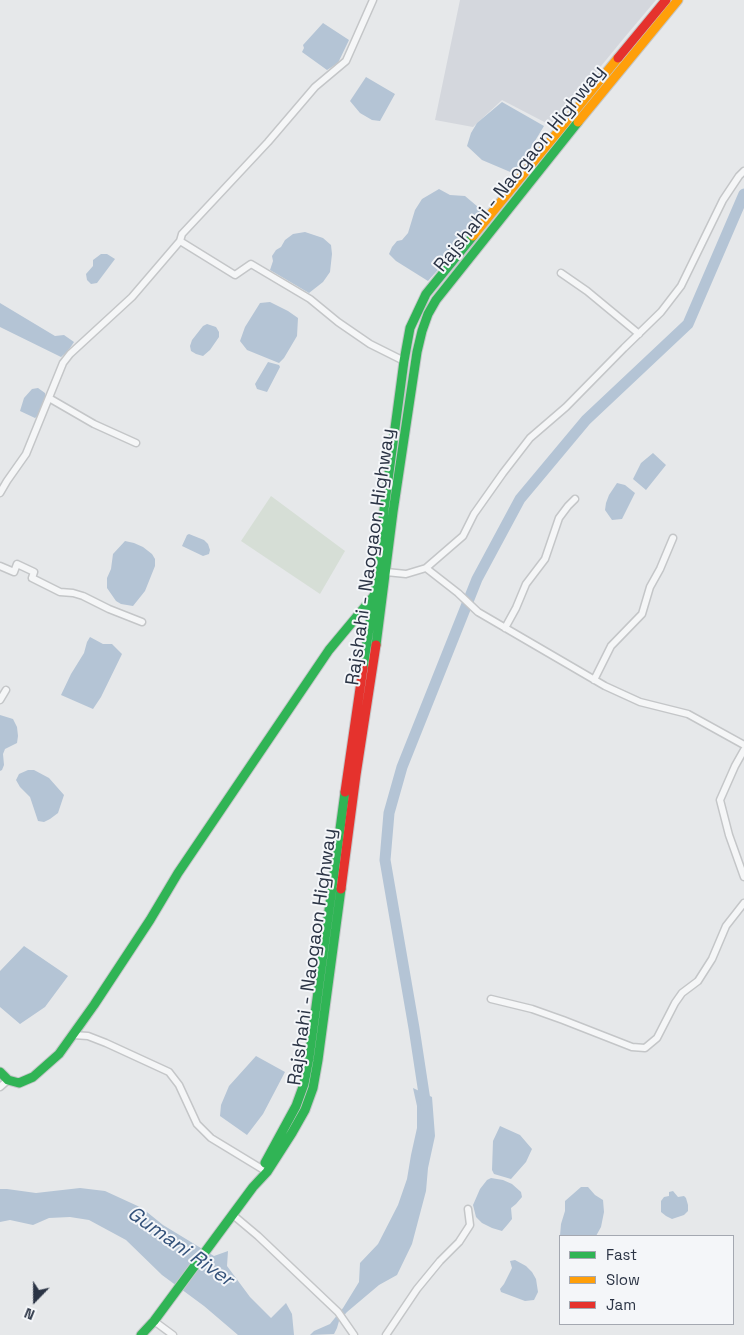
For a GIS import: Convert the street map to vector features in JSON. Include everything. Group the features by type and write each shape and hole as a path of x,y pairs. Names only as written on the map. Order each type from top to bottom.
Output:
{"main road":[{"name":"Rajshahi - Naogaon Highway","path":"154,1321 292,1133 305,1110 313,1088 356,775 374,596 404,361 410,328 426,294 578,105 666,0"},
{"name":"Rajshahi - Naogaon Highway","path":"369,660 386,572 417,352 428,314 436,300 537,172 678,0"},
{"path":"394,438 404,440"},
{"path":"0,1072 8,1080 19,1083 33,1077 59,1054 94,1005 150,920 178,873 329,650 374,596"},
{"path":"141,1335 154,1321"}],"street":[{"path":"0,494 26,454 64,363 70,354 132,297 180,241 182,234 268,142 315,87 346,61 373,0"},
{"path":"386,572 406,574 426,568 463,536 474,514 530,438 566,407 661,312 681,286 724,200 744,171"},
{"path":"180,241 235,275 251,264 310,298 338,322 370,344 404,361"},
{"path":"561,273 587,291 638,334"},
{"path":"49,398 94,424 136,443"},
{"path":"505,628 526,584 545,560 559,518 575,499"},
{"path":"594,680 610,646 642,614 650,587 673,538"},
{"path":"0,566 14,572 17,564 34,572 32,578 60,592 82,596 142,622"},
{"path":"426,568 458,593 478,612 594,680 640,702 688,714 744,745"},
{"path":"0,700 6,690"},
{"path":"744,750 720,800 729,835 744,877"},
{"path":"491,999 532,1009 632,1048 645,1048 656,1038 674,1003 682,993 698,982 712,959 726,926 744,903"},
{"path":"73,1035 88,1036 169,1072 179,1086 197,1124 212,1138 264,1170"},
{"path":"0,1087 8,1080"},
{"path":"386,1335 417,1288 459,1242 470,1225 468,1209"},
{"path":"233,1214 338,1312 354,1335"},
{"path":"154,1321 173,1335"}],"shaded area":[{"path":"460,0 656,0 552,126 502,100 473,127 435,120"},
{"path":"271,496 345,551 320,594 241,541"}],"water":[{"path":"323,23 349,40 338,63 327,70 302,52 303,45"},
{"path":"366,77 395,94 380,121 372,120 360,113 350,101"},
{"path":"502,102 544,126 515,174 482,160 467,146 471,133 477,123"},
{"path":"439,189 450,195 465,196 484,212 452,254 428,281 396,261 389,254 397,241 402,240 408,233 415,210 422,199"},
{"path":"305,232 323,238 331,245 332,254 330,272 323,282 309,293 270,270 273,261 272,256 285,240 293,234"},
{"path":"101,254 107,254 115,259 97,283 91,284 87,280 86,274 93,266 93,260"},
{"path":"270,302 298,318 297,336 279,363 247,350 240,341 245,327 260,303"},
{"path":"0,303 55,336 64,335 74,342 61,357 0,327"},
{"path":"207,324 216,327 219,337 203,356 191,351 190,346 192,340 203,326"},
{"path":"268,362 280,367 267,392 257,389 255,384"},
{"path":"38,388 45,393 46,400 39,415 35,418 20,411 24,398 32,389"},
{"path":"653,453 666,465 646,490 633,479 641,463"},
{"path":"617,483 625,485 635,493 622,519 612,520 605,510 609,495"},
{"path":"189,534 204,540 208,544 209,554 203,556 182,546"},
{"path":"125,541 143,547 155,559 155,566 145,591 133,606 116,601 107,588 107,578 111,569 113,554"},
{"path":"90,637 103,644 112,644 122,654 93,709 61,695 84,653"},
{"path":"0,715 13,719 17,727 18,736 17,743 5,749 3,754 4,765 0,771"},
{"path":"28,770 34,770 49,778 64,795 58,813 44,822 38,821 30,797 16,780 19,774"},
{"path":"24,946 68,976 45,1007 20,1024 0,1007 0,971"},
{"path":"256,1056 285,1072 263,1114 247,1135 220,1116 221,1105 229,1086"},
{"path":"413,1088 432,1097 435,1136 428,1168 426,1191 412,1244 397,1275 379,1285 347,1312 339,1321 334,1334 310,1335 314,1331 330,1324 343,1308 359,1282 360,1263 378,1244 398,1205 407,1179 417,1128 417,1106"},
{"path":"500,1126 520,1135 532,1149 526,1162 511,1179 494,1174 492,1170 493,1141"},
{"path":"491,1178 512,1184 521,1192 522,1197 511,1208 512,1219 502,1231 482,1223 476,1217 473,1205 480,1189"},
{"path":"581,1187 588,1187 603,1200 604,1212 601,1227 597,1235 560,1235 565,1201"},
{"name":"Gumani River","path":"80,1188 105,1191 142,1208 163,1225 214,1256 228,1251 227,1266 250,1297 271,1318 286,1303 292,1314 294,1335 238,1335 204,1306 162,1275 126,1240 89,1220 70,1217 49,1218 33,1225 10,1220 0,1222 0,1189 36,1193"},
{"path":"673,1191 678,1197 684,1196 686,1198 688,1211 684,1215 672,1219 661,1212 661,1201 664,1197 669,1196 669,1192"},
{"path":"515,1260 526,1266 536,1279 538,1292 534,1300 525,1301 501,1292 500,1289 512,1268 510,1261"}],"waterway":[{"path":"426,1107 385,860 389,813 402,767 477,579 520,499 586,420 688,324 744,194"}],"traffic: fast":[{"path":"376,645 393,512 417,352 428,314 436,300 578,122"},
{"path":"363,668 410,328 426,294 473,236"},
{"path":"0,1072 8,1080 19,1083 33,1077 59,1054 94,1005 150,920 178,873 329,650 374,596"},
{"path":"265,1163 296,1106 304,1084 345,792"},
{"path":"141,1335 154,1321 253,1187 267,1172 305,1110 313,1088 318,1060 341,889"}],"traffic: slow":[{"path":"578,122 678,0"},
{"path":"473,236 618,58"}],"traffic: jam":[{"path":"618,58 666,0"},
{"path":"341,889 376,645"},
{"path":"345,792 363,668"}]}
